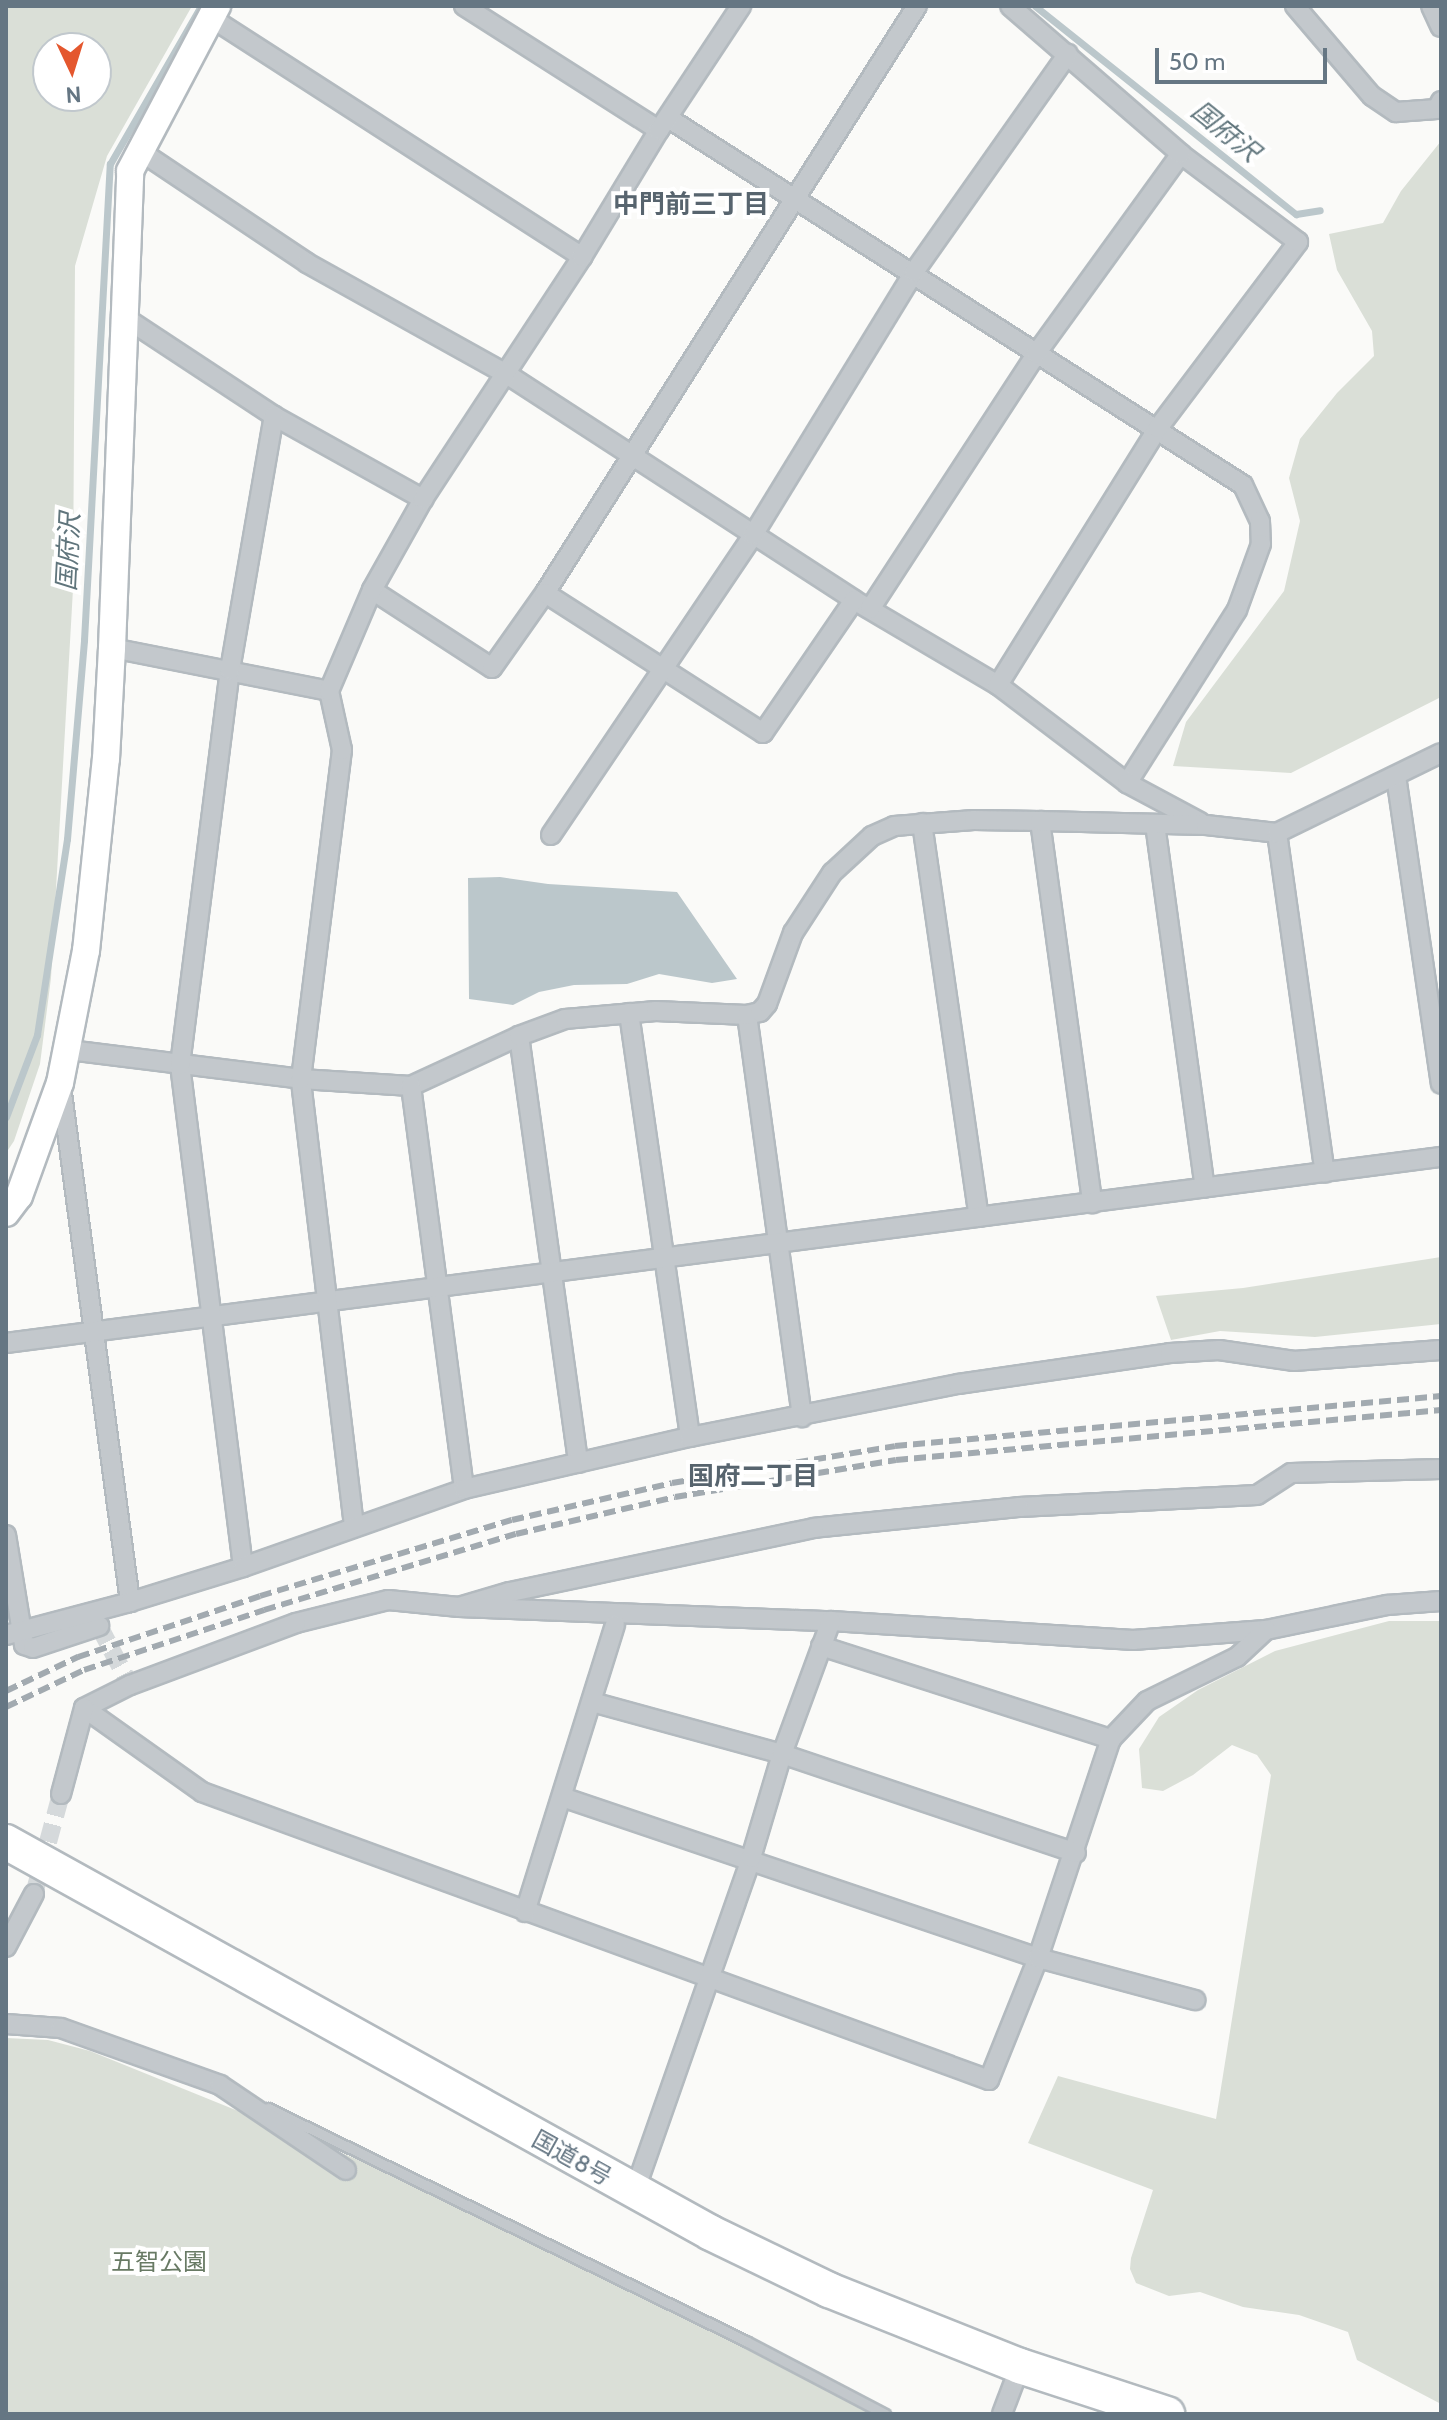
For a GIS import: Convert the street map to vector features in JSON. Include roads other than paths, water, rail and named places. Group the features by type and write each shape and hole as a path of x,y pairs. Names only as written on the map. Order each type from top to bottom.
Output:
{"highway":[{"name":"国道8号","path":"6,1842 634,2193 829,2290 1020,2366 1167,2414"}],"street":[{"path":"464,6 914,272 1036,354 1158,428 1243,485 1260,521 1261,544 1237,610 1127,783"},
{"path":"372,590 492,668 545,593 917,6"},
{"path":"998,685 1158,428 1298,242 1181,154 1010,6"},
{"path":"1295,6 1372,96 1396,112 1437,109 1441,101"},
{"path":"1431,6 1441,27"},
{"path":"354,1526 301,1079 342,750 329,691 372,590 423,499 582,257 738,7"},
{"path":"6,1213 19,1196 60,1083 69,1050 93,896 112,648 130,171 214,11 582,257"},
{"path":"551,835 661,667 753,535 914,272 1068,54"},
{"path":"140,151 307,263 505,373 862,604 998,685 1127,783 1206,825"},
{"path":"545,593 763,733 862,604 1036,354 1181,154"},
{"path":"124,317 274,416 423,499"},
{"path":"243,1567 180,1065 230,670 274,416"},
{"path":"112,648 329,691"},
{"path":"69,1050 301,1079 411,1086 519,1036 565,1019 656,1011 747,1015 760,1012 767,1004 793,933 841,863 872,836 894,826 1040,821 1206,825 1277,833 1441,753"},
{"path":"1396,776 1441,1084"},
{"path":"1040,821 1092,1203"},
{"path":"922,823 979,1217"},
{"path":"1155,824 1205,1188"},
{"path":"1277,833 1325,1173"},
{"path":"629,1013 667,1258 690,1437"},
{"path":"747,1015 781,1243 802,1417"},
{"path":"519,1036 578,1463"},
{"path":"60,1083 130,1602"},
{"path":"411,1086 464,1489"},
{"path":"6,1343 1441,1157"},
{"path":"13,1634 243,1567 464,1489 690,1437 958,1384 1170,1353 1219,1350 1294,1361 1441,1350"},
{"path":"459,1607 509,1592 814,1528 1019,1507 1257,1495 1291,1473 1441,1469"},
{"path":"6,1535 13,1634 24,1645 33,1648 99,1626"},
{"path":"61,1794 84,1708 130,1685 296,1623 388,1600 459,1607 831,1621 1133,1640 1266,1630 1387,1605 1441,1601"},
{"path":"634,2193 751,1858 782,1754 831,1621"},
{"path":"525,1912 615,1625"},
{"path":"84,1708 202,1792 406,1863 525,1912 710,1975 989,2080 1076,1853 1111,1739 1147,1701 1237,1657 1266,1630"},
{"path":"821,1646 1111,1739"},
{"path":"592,1702 782,1754 1076,1853"},
{"path":"562,1797 751,1858 1038,1958 1195,2000"},
{"path":"6,1947 34,1894"},
{"path":"6,2024 61,2028 220,2085 346,2170"},
{"path":"1002,2414 1020,2366"}],"lane":[{"path":"220,2085 746,2341 885,2414"}],"waterway":[{"name":"国府沢","path":"6,1117 37,1035 67,839 84,640 110,164 201,6"},
{"name":"国府沢","path":"1035,6 1296,214 1320,210"}],"tunnel":[{"path":"99,1626 130,1685"},
{"path":"34,1894 61,1794"}],"railway":[{"path":"6,1691 78,1657 260,1596 512,1520 672,1483 895,1446 1441,1396"},
{"path":"6,1707 84,1670 264,1610 516,1534 675,1497 896,1460 1441,1410"}],"district":[{"name":"中門前三丁目","path":"691,205"},
{"name":"国府二丁目","path":"753,1477"}],"park label":[{"name":"五智公園","path":"159,2262"}]}
